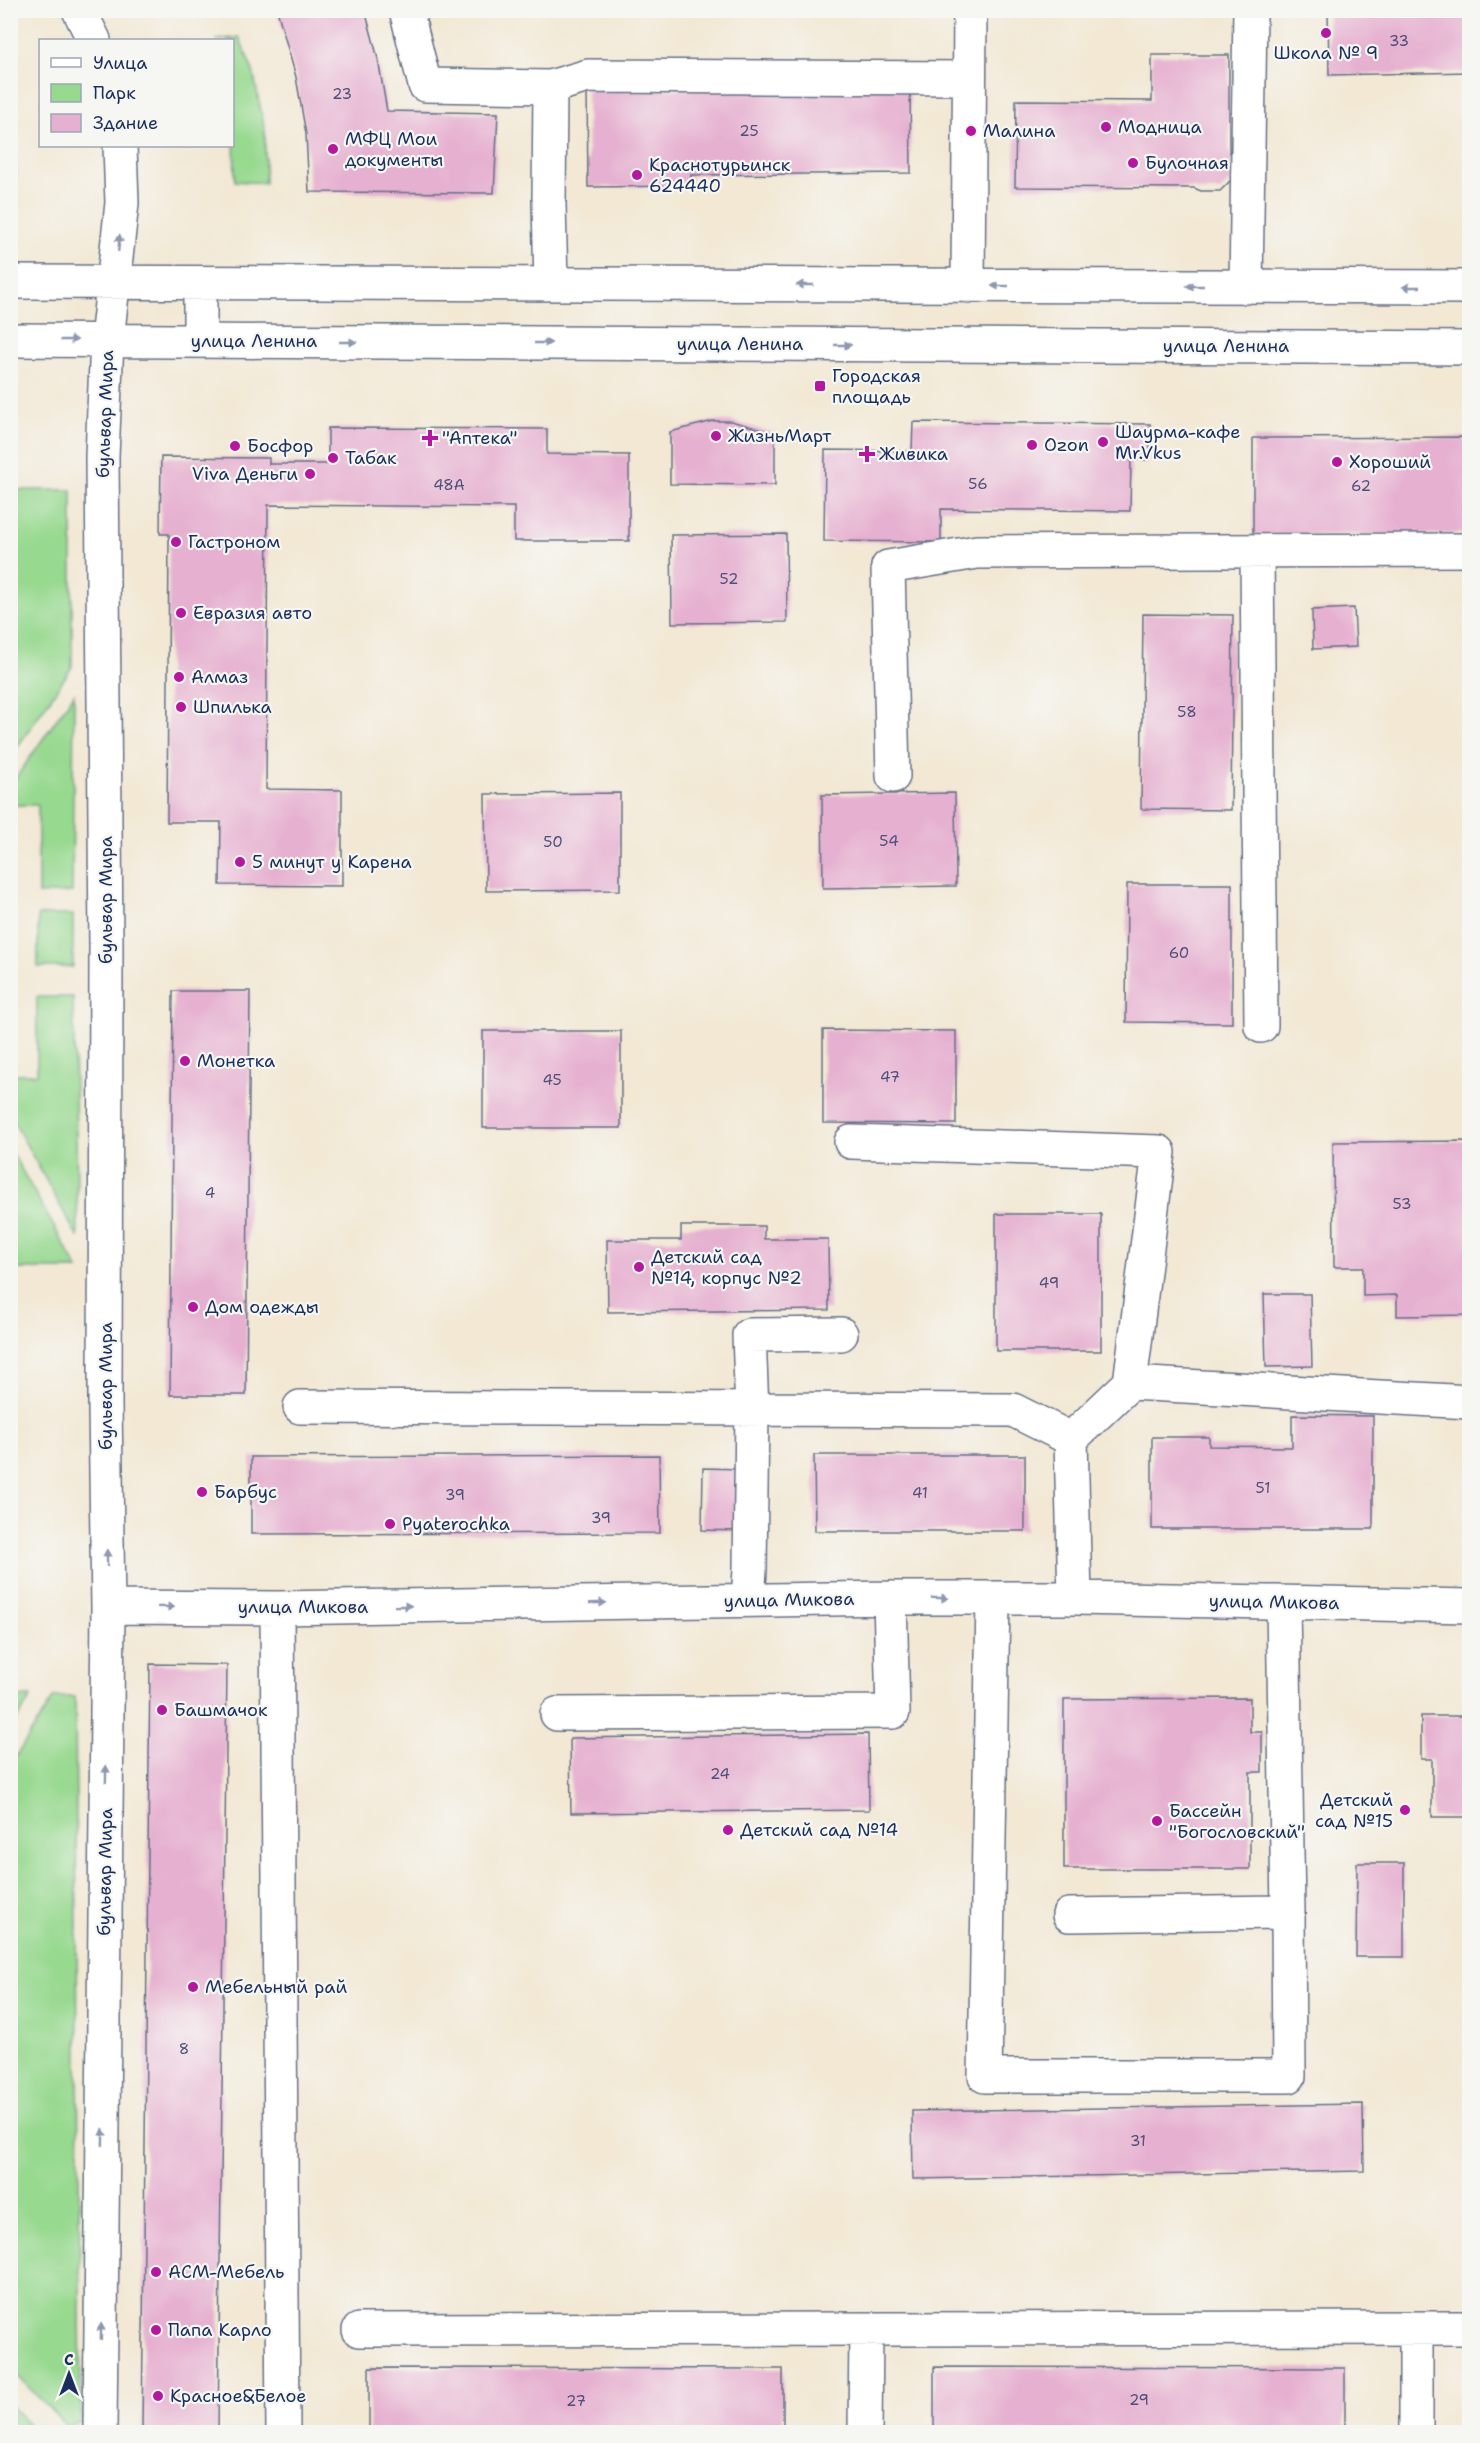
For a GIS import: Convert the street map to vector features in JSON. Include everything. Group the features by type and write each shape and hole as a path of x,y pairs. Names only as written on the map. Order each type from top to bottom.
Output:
{"street":[{"path":"79,10 94,39"},
{"path":"406,10 425,85 550,87 588,75 969,78"},
{"path":"968,286 970,10"},
{"path":"1246,286 1250,10"},
{"path":"550,87 551,284"},
{"name":"бульвар Мира","path":"100,2433 108,1607 105,1405 106,947 102,456 107,340 122,203 120,147"},
{"path":"10,282 1470,287"},
{"path":"200,282 200,341"},
{"name":"улица Ленина","path":"10,340 1470,348"},
{"path":"892,776 888,567 977,552 1470,550"},
{"path":"1257,551 1261,1026"},
{"path":"851,1142 1159,1152 1130,1383 1071,1439 1074,1598"},
{"path":"748,1600 752,1410 749,1335 841,1334"},
{"path":"1130,1383 1470,1402"},
{"path":"300,1407 1013,1410 1071,1439"},
{"path":"557,1714 893,1712 890,1598"},
{"name":"улица Микова","path":"108,1607 277,1608 890,1598 1074,1598 1470,1606"},
{"path":"993,1599 985,2076 1289,2076 1283,1603"},
{"path":"277,1608 283,2433"},
{"path":"1069,1915 1288,1912"},
{"path":"359,2330 1470,2328"},
{"path":"1416,2329 1416,2433"},
{"path":"865,2433 866,2330"}],"green space":[{"path":"239,37 253,71 265,131 265,183 235,181 234,39 224,39"},
{"path":"11,112 14,127 16,175 11,176"},
{"path":"11,490 72,490 72,667 11,756"},
{"path":"74,694 72,892 38,894 38,805 11,805 11,785"},
{"path":"38,915 73,915 73,967 38,967"},
{"path":"37,997 73,997 78,1238 11,1117 11,1074 37,1074"},
{"path":"11,1151 78,1269 11,1269"},
{"path":"10,1697 31,1697 11,1729"},
{"path":"54,1697 75,1697 81,2421 67,2427 10,2368 11,1764"},
{"path":"11,2405 35,2432 11,2432"}],"building":[{"path":"277,10 365,10 378,59 387,111 498,113 494,193 309,192 306,134 296,77"},
{"path":"1328,10 1470,10 1470,72 1329,75"},
{"path":"1152,55 1229,55 1229,149 1232,159 1232,179 1220,191 1201,191 1194,188 1015,187 1016,100 1152,101"},
{"path":"910,87 911,173 691,175 691,186 588,187 587,90"},
{"path":"713,421 731,421 775,433 775,485 670,484 670,432"},
{"path":"913,422 1150,424 1150,460 1131,460 1130,511 941,509 941,542 824,541 825,450 912,451"},
{"path":"328,428 547,429 547,454 629,455 629,541 514,541 514,507 268,505 266,789 342,790 342,886 220,885 221,822 167,822 169,534 160,534 161,457 269,458 269,464 328,464"},
{"path":"1470,437 1470,534 1253,535 1253,438"},
{"path":"786,534 787,622 672,623 671,535"},
{"path":"1354,608 1356,647 1313,649 1312,610"},
{"path":"1143,614 1233,615 1231,810 1141,809"},
{"path":"620,793 620,890 486,891 485,794"},
{"path":"955,793 956,886 823,888 822,795"},
{"path":"1127,884 1232,884 1232,1023 1126,1022"},
{"path":"173,991 250,991 246,1395 170,1395"},
{"path":"823,1030 956,1031 956,1124 823,1123"},
{"path":"483,1031 621,1031 621,1128 483,1128"},
{"path":"1470,1141 1470,1315 1397,1316 1397,1295 1363,1296 1363,1267 1334,1267 1333,1142"},
{"path":"996,1214 1101,1214 1101,1351 996,1351"},
{"path":"681,1226 764,1226 764,1239 828,1239 829,1310 608,1312 607,1240 681,1240"},
{"path":"1264,1294 1310,1294 1312,1366 1266,1367"},
{"path":"1292,1415 1373,1416 1373,1529 1152,1529 1152,1437 1209,1437 1209,1446 1292,1447"},
{"path":"659,1455 660,1533 251,1534 251,1457"},
{"path":"814,1455 1025,1455 1025,1531 815,1531"},
{"path":"703,1468 740,1469 739,1531 702,1530"},
{"path":"150,1664 227,1665 218,2432 142,2432"},
{"name":"Бассейн \"Богословский\"","path":"1250,1698 1250,1732 1262,1732 1262,1772 1250,1772 1250,1869 1064,1869 1064,1699"},
{"path":"1421,1716 1470,1716 1470,1817 1432,1817 1432,1759 1421,1759"},
{"path":"868,1734 869,1810 571,1813 570,1738"},
{"path":"1357,1863 1404,1863 1404,1957 1356,1957"},
{"path":"1363,2104 1364,2171 913,2179 912,2111"},
{"path":"934,2367 1345,2368 1345,2432 934,2432"},
{"path":"369,2368 783,2369 783,2432 369,2432"}],"place":[{"name":"Школа № 9","path":"1326,33"},
{"name":"Модница","path":"1106,127"},
{"name":"Малина","path":"971,131"},
{"name":"МФЦ Мои документы","path":"333,149"},
{"name":"Булочная","path":"1133,163"},
{"name":"Краснотурьинск 624440","path":"637,175"},
{"name":"Городская площадь","path":"820,386"},
{"name":"ЖизньМарт","path":"716,436"},
{"name":"\"Аптека\"","path":"430,438"},
{"name":"Шаурма-кафе Mr.Vkus","path":"1103,442"},
{"name":"Ozon","path":"1032,445"},
{"name":"Босфор","path":"235,446"},
{"name":"Живика","path":"867,454"},
{"name":"Табак","path":"333,458"},
{"name":"Хороший","path":"1337,462"},
{"name":"Viva Деньги","path":"310,474"},
{"name":"Гастроном","path":"176,542"},
{"name":"Евразия авто","path":"181,613"},
{"name":"Алмаз","path":"179,677"},
{"name":"Шпилька","path":"181,707"},
{"name":"5 минут у Карена","path":"240,862"},
{"name":"Монетка","path":"185,1061"},
{"name":"Детский сад №14, корпус №2","path":"639,1267"},
{"name":"Дом одежды","path":"193,1307"},
{"name":"Барбус","path":"202,1492"},
{"name":"Pyaterochka","path":"390,1524"},
{"name":"Башмачок","path":"162,1710"},
{"name":"Детский сад №15","path":"1405,1810"},
{"name":"Бассейн \"Богословский\"","path":"1157,1821"},
{"name":"Детский сад №14","path":"728,1830"},
{"name":"Мебельный рай","path":"193,1987"},
{"name":"АСМ-Мебель","path":"156,2272"},
{"name":"Папа Карло","path":"156,2330"},
{"name":"Красное&Белое","path":"158,2396"}]}
